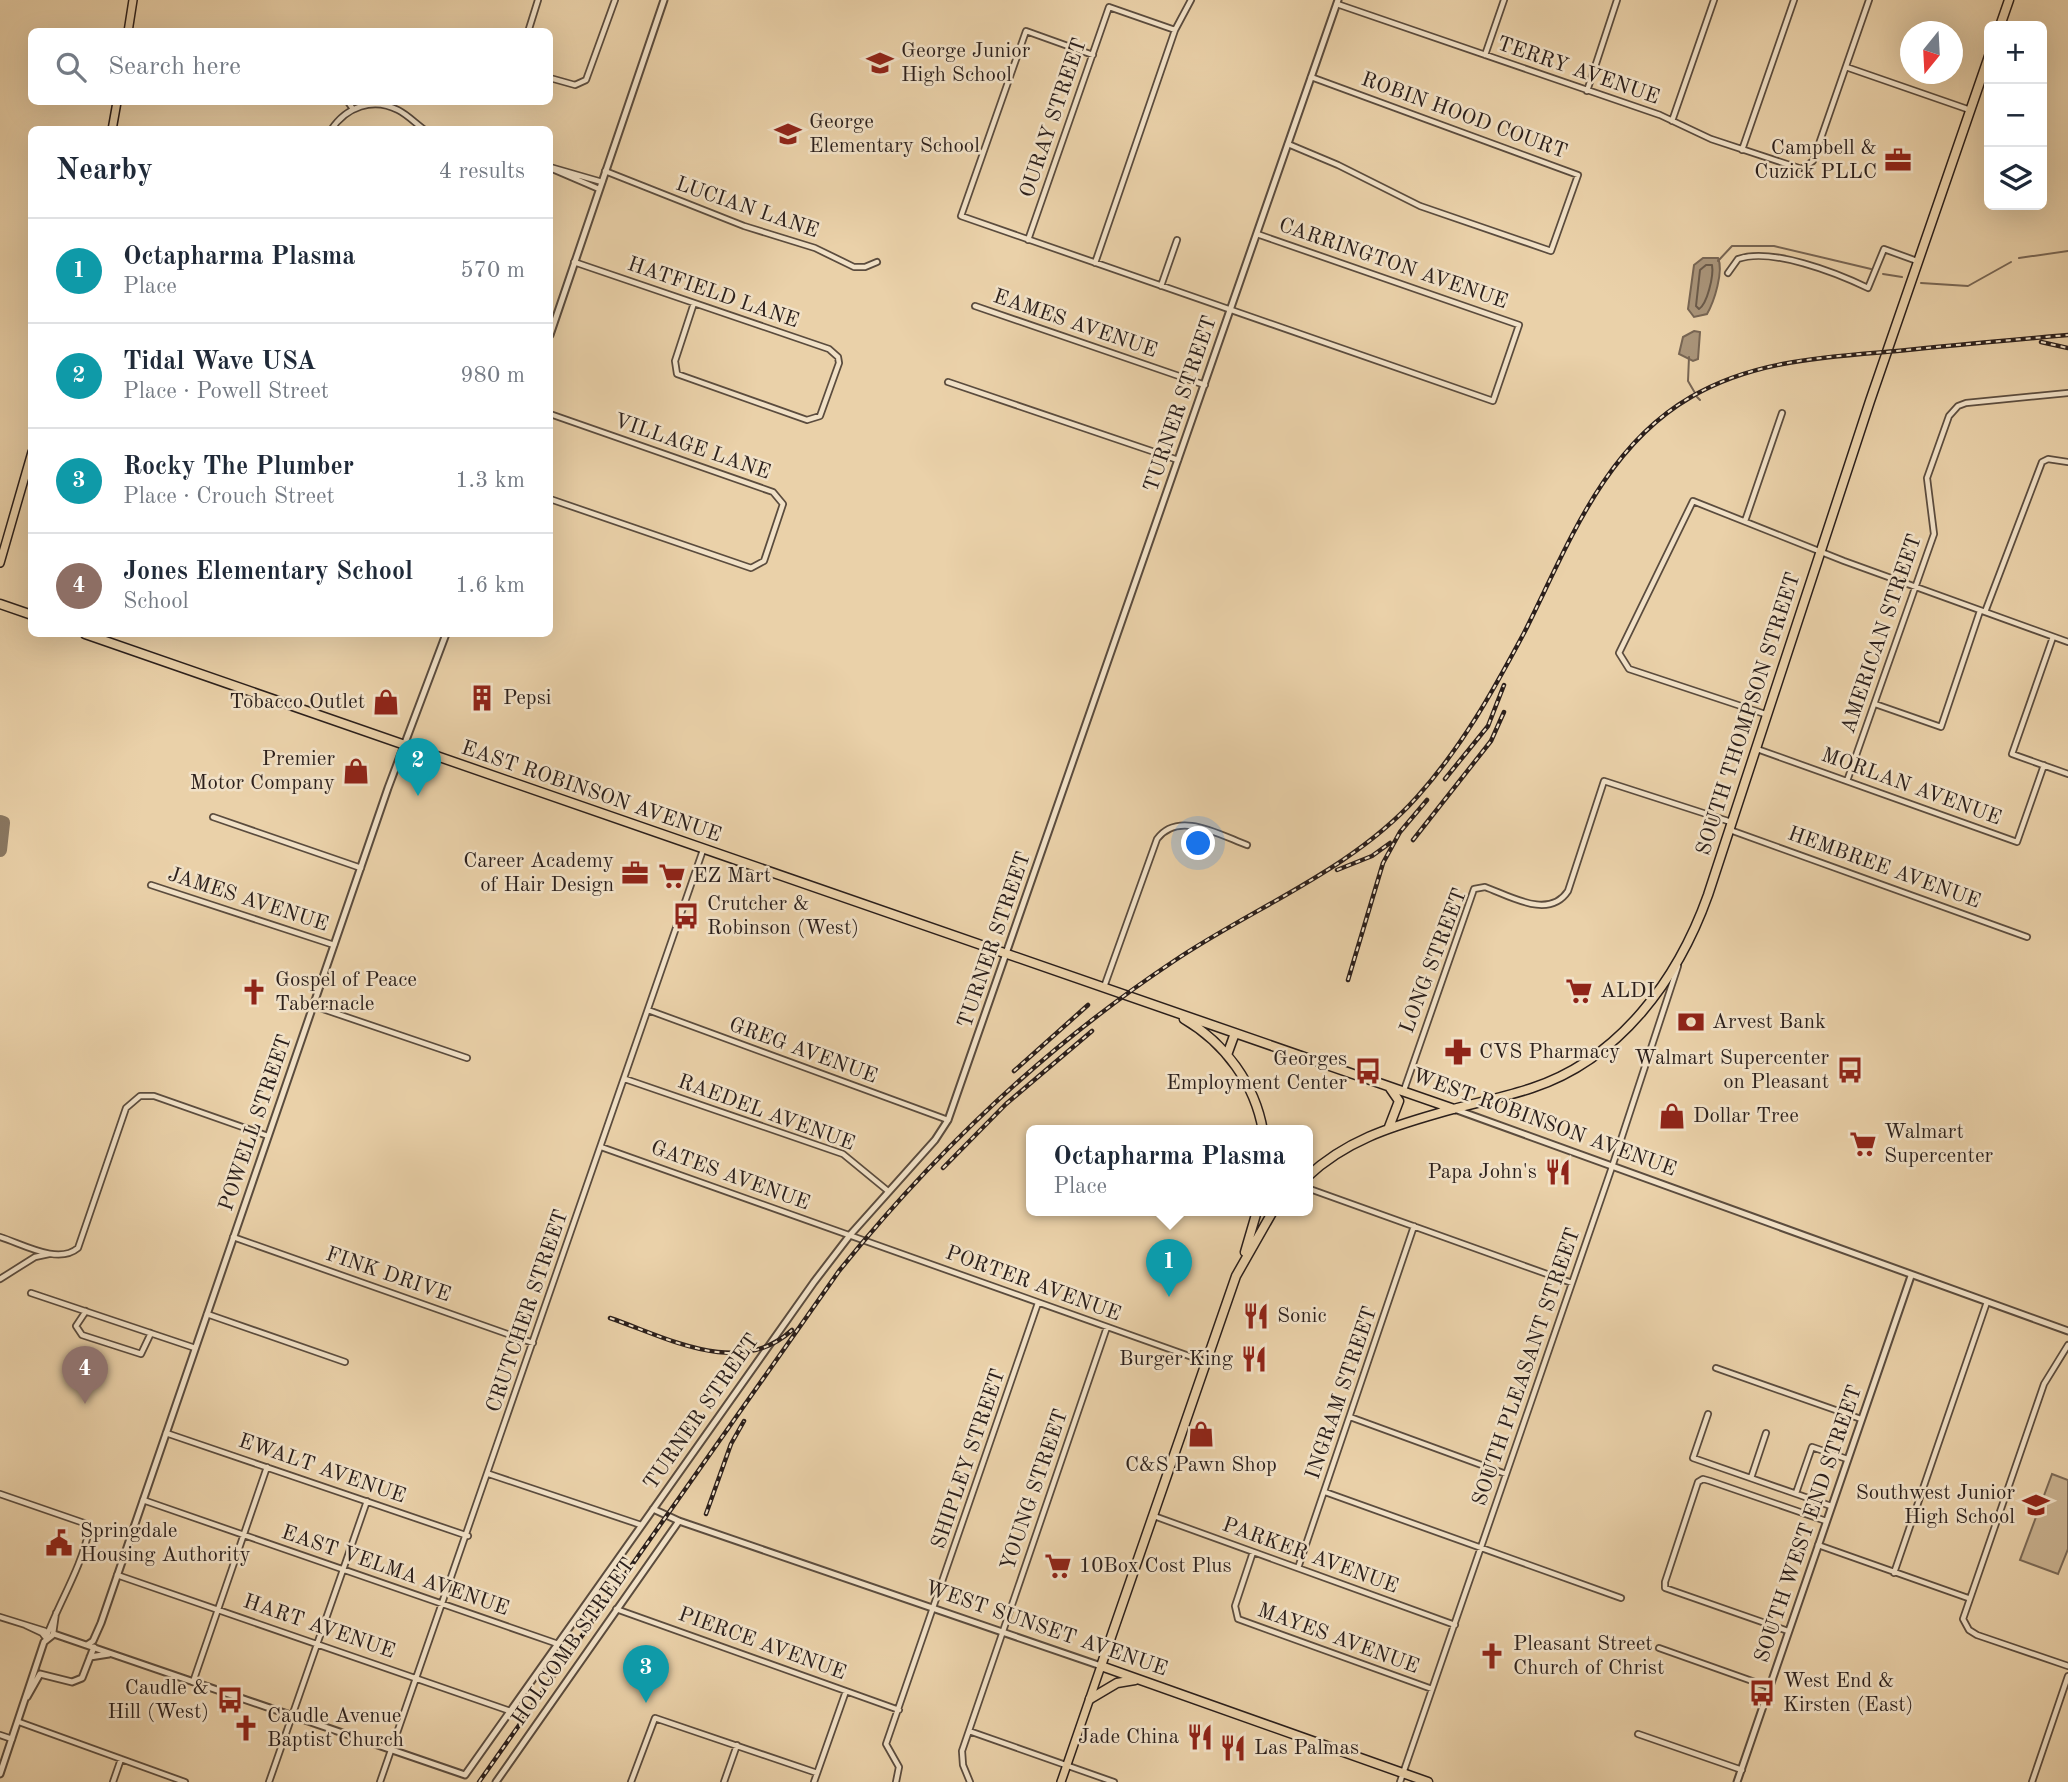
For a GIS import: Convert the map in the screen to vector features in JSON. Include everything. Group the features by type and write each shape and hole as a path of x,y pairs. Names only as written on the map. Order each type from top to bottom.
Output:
{"highway":[{"path":"2002,21 2009,0"},
{"name":"SOUTH THOMPSON STREET","path":"1313,1173 1363,1137 1390,1127 1533,1088 1567,1072 1596,1055 1640,1016 1679,962 1695,932 1769,716 1820,551 1984,72"},
{"path":"0,604 28,614"},
{"name":"EAST ROBINSON AVENUE","path":"94,637 1006,955"},
{"name":"WEST ROBINSON AVENUE","path":"1006,955 1454,1109"},
{"path":"1169,1010 1211,1037 1225,1052 1248,1086 1261,1125"},
{"path":"1225,1052 1232,1032"},
{"path":"1381,1083 1392,1089 1399,1101 1390,1127"},
{"path":"1101,1666 1242,1262 1255,1216"},
{"path":"1242,1262 1270,1216"},
{"name":"WEST SUNSET AVENUE","path":"1101,1666 1401,1778 1428,1782"},
{"path":"1090,1699 1117,1683 1139,1680"}],"main road":[{"path":"129,28 133,0"},
{"path":"113,126 116,105"},
{"path":"0,563 28,466"},
{"path":"1061,1782 1101,1666"}],"street":[{"path":"529,28 538,0"},
{"path":"553,79 581,84 590,74 615,0"},
{"path":"553,325 664,0"},
{"path":"1095,263 1175,30 1191,0"},
{"path":"1485,55 1504,0"},
{"path":"1587,91 1617,0"},
{"path":"1672,121 1714,0"},
{"path":"1742,150 1794,0"},
{"path":"1869,0 1846,67 1971,110"},
{"name":"TERRY AVENUE","path":"1338,2 1672,121 1796,169 1807,168 1813,161 1846,67"},
{"name":"TURNER STREET","path":"391,1751 465,1775 850,1235 935,1140 947,1120 1338,2"},
{"name":"OURAY STREET","path":"1028,240 1109,7 1175,30"},
{"path":"1093,55 1026,31 961,216 1230,310"},
{"name":"ROBIN HOOD COURT","path":"1288,144 1338,165 1420,206 1551,251 1578,175 1311,77"},
{"path":"350,105 353,109"},
{"path":"335,126 353,109 367,105"},
{"path":"380,105 389,106 419,126"},
{"path":"553,169 601,185"},
{"name":"LUCIAN LANE","path":"605,171 744,226 815,248 854,267 865,267 877,262"},
{"name":"CARRINGTON AVENUE","path":"1230,310 1493,401 1519,325 1257,234"},
{"path":"1161,286 1177,240"},
{"path":"1728,273 1738,259 1760,256 1794,261 1868,288 1884,249 1919,261"},
{"name":"HATFIELD LANE","path":"574,262 829,349 838,357 837,370 823,412 817,419 807,420 681,377 675,370 675,361 694,303"},
{"name":"EAMES AVENUE","path":"975,306 1205,385"},
{"path":"948,382 1179,461"},
{"name":"AMERICAN STREET","path":"1847,781 1934,534 1927,478 1953,410 1966,403 2068,393"},
{"path":"1745,520 1782,413"},
{"name":"VILLAGE LANE","path":"553,415 773,492 783,504 764,561 751,568 553,500"},
{"path":"1875,704 1941,727 1983,611 2044,459 2068,462"},
{"path":"1769,716 1629,669 1619,653 1693,501 1915,587 2068,642"},
{"name":"POWELL STREET","path":"90,1657 361,868 445,637"},
{"path":"2053,637 2012,754 2068,774"},
{"name":"MORLAN AVENUE","path":"1757,749 2017,842 2044,765"},
{"name":"HEMBREE AVENUE","path":"1604,780 2027,937"},
{"name":"LONG STREET","path":"1404,1090 1474,889 1485,887 1547,906 1561,901 1568,891 1604,780"},
{"path":"213,817 361,868"},
{"path":"1104,988 1157,839 1164,830 1184,825 1247,845"},
{"name":"CRUTCHER STREET","path":"380,1782 468,1536 702,850"},
{"name":"JAMES AVENUE","path":"151,885 335,945"},
{"name":"SOUTH PLEASANT STREET","path":"1401,1778 1612,1167 1679,962"},
{"path":"314,1006 467,1058"},
{"name":"GREG AVENUE","path":"648,1010 947,1120"},
{"name":"RAEDEL AVENUE","path":"625,1079 843,1154 888,1191"},
{"path":"0,1279 35,1257 50,1254 69,1255 81,1244 124,1113 136,1098 154,1096 268,1136"},
{"name":"WEST ROBINSON AVENUE","path":"1454,1109 2068,1331"},
{"name":"GATES AVENUE","path":"601,1146 850,1235"},
{"path":"1313,1190 1572,1283"},
{"name":"INGRAM STREET","path":"1298,1568 1414,1226"},
{"name":"PORTER AVENUE","path":"850,1235 1207,1362"},
{"path":"0,1237 50,1254"},
{"name":"FINK DRIVE","path":"233,1237 533,1343"},
{"name":"SOUTH WEST END STREET","path":"1737,1782 1911,1276"},
{"path":"31,1293 195,1348"},
{"path":"1894,1573 1987,1301"},
{"name":"SHIPLEY STREET","path":"896,1782 899,1767 886,1744 1038,1303"},
{"path":"86,1311 76,1326 82,1335 141,1354 151,1333"},
{"path":"207,1314 345,1362"},
{"name":"YOUNG STREET","path":"970,1782 961,1758 968,1731 1107,1327"},
{"path":"2068,1345 2044,1384 1968,1598 1964,1625 1977,1635 2068,1666"},
{"path":"1716,1368 1861,1419"},
{"path":"1708,1414 1693,1458 1831,1506"},
{"path":"1350,1417 1506,1474"},
{"name":"EWALT AVENUE","path":"166,1433 468,1536"},
{"path":"1751,1478 1766,1433"},
{"path":"1796,1493 1812,1447 1847,1459"},
{"path":"193,1682 267,1467"},
{"path":"489,1474 641,1525"},
{"path":"1788,1631 1665,1588 1698,1482 1703,1479 1710,1481 1826,1521"},
{"path":"1325,1492 1621,1598"},
{"path":"0,1494 84,1523 89,1530 71,1585 62,1597 37,1662 0,1774"},
{"name":"EAST VELMA AVENUE","path":"143,1500 558,1644"},
{"path":"269,1782 367,1501"},
{"name":"WEST SUNSET AVENUE","path":"653,1509 679,1521 1101,1666"},
{"name":"PARKER AVENUE","path":"1154,1516 1455,1625"},
{"name":"HOLCOMB STREET","path":"496,1782 615,1608 679,1521"},
{"path":"1817,1545 1968,1598"},
{"name":"MAYES AVENUE","path":"1254,1552 1235,1606 1235,1616 1242,1622 1432,1689"},
{"name":"HART AVENUE","path":"117,1575 510,1711"},
{"name":"PIERCE AVENUE","path":"615,1608 899,1710"},
{"path":"0,1617 391,1751"},
{"name":"POWELL STREET","path":"87,1645 93,1641 101,1623"},
{"path":"37,1662 45,1673 77,1681 82,1678 90,1657 87,1645"},
{"path":"1659,1648 1769,1687"},
{"path":"90,1657 109,1654"},
{"path":"27,1697 36,1678 45,1673"},
{"path":"2032,1782 2068,1676"},
{"path":"814,1782 846,1691"},
{"path":"631,1782 655,1718 817,1773"},
{"path":"19,1722 185,1782"},
{"path":"968,1731 1114,1782"},
{"path":"1638,1734 1742,1770"},
{"path":"0,1735 12,1739"},
{"path":"724,1782 737,1745"},
{"path":"113,1782 121,1759"}],"shaded area":[{"path":"2052,1474 2068,1480 2068,1549 2058,1574 2020,1560"}],"water":[{"path":"1703,258 1718,258 1719,278 1707,314 1694,317 1688,309 1694,265"},
{"path":"1694,331 1700,332 1698,359 1693,361 1679,354 1683,337"}],"waterway":[{"path":"1718,261 1732,246 1774,246 1871,269"},
{"path":"2019,258 2068,251"},
{"path":"1921,283 1968,286 2011,262"},
{"path":"1883,274 1902,277"},
{"path":"1689,357 1688,381 1695,393"},
{"path":"1697,397 1700,400"}],"taxiway":[{"path":"0,822 3,823 0,850"}],"railway":[{"path":"479,1782 839,1271 914,1184 995,1103 1081,1028 1205,941 1333,867 1391,823 1417,797 1448,758 1488,697 1591,502 1611,471 1634,443 1660,418 1715,385 1740,375 1791,362 2068,335"},
{"path":"2041,342 2068,348"},
{"path":"1445,779 1488,726 1504,685"},
{"path":"1413,840 1491,741 1504,712"},
{"path":"1348,980 1383,863 1400,832 1427,800"},
{"path":"1337,870 1372,856 1390,843"},
{"path":"1014,1071 1088,1005"},
{"path":"943,1168 1006,1104 1092,1031"},
{"path":"610,1318 678,1343 726,1353 749,1351 771,1344 792,1330"},
{"path":"706,1514 731,1444 744,1421"}],"place":[{"name":"George Junior High School","path":"880,63"},
{"name":"George Elementary School","path":"788,134"},
{"name":"Campbell & Cuzick PLLC","path":"1898,160"},
{"name":"Pepsi","path":"482,698"},
{"name":"Tobacco Outlet","path":"386,702"},
{"name":"Premier Motor Company","path":"356,771"},
{"name":"Tidal Wave USA","path":"418,796"},
{"name":"Career Academy of Hair Design","path":"635,873"},
{"name":"EZ Mart","path":"672,876"},
{"name":"Crutcher & Robinson (West)","path":"686,916"},
{"name":"ALDI","path":"1579,991"},
{"name":"Gospel of Peace Tabernacle","path":"254,992"},
{"name":"Arvest Bank","path":"1691,1022"},
{"name":"CVS Pharmacy","path":"1458,1052"},
{"name":"Walmart Supercenter on Pleasant","path":"1850,1070"},
{"name":"Georges Employment Center","path":"1368,1071"},
{"name":"Dollar Tree","path":"1672,1116"},
{"name":"Walmart Supercenter","path":"1863,1144"},
{"name":"Papa John's","path":"1558,1172"},
{"name":"Octapharma Plasma","path":"1169,1297"},
{"name":"Sonic","path":"1256,1316"},
{"name":"Burger King","path":"1254,1359"},
{"name":"Jones Elementary School","path":"85,1404"},
{"name":"C&S Pawn Shop","path":"1201,1434"},
{"name":"Southwest Junior High School","path":"2036,1505"},
{"name":"Springdale Housing Authority","path":"59,1543"},
{"name":"10Box Cost Plus","path":"1058,1566"},
{"name":"Pleasant Street Church of Christ","path":"1492,1656"},
{"name":"West End & Kirsten (East)","path":"1762,1693"},
{"name":"Caudle & Hill (West)","path":"230,1700"},
{"name":"Rocky The Plumber","path":"646,1703"},
{"name":"Caudle Avenue Baptist Church","path":"246,1728"},
{"name":"Jade China","path":"1200,1737"},
{"name":"Las Palmas","path":"1233,1748"}]}
